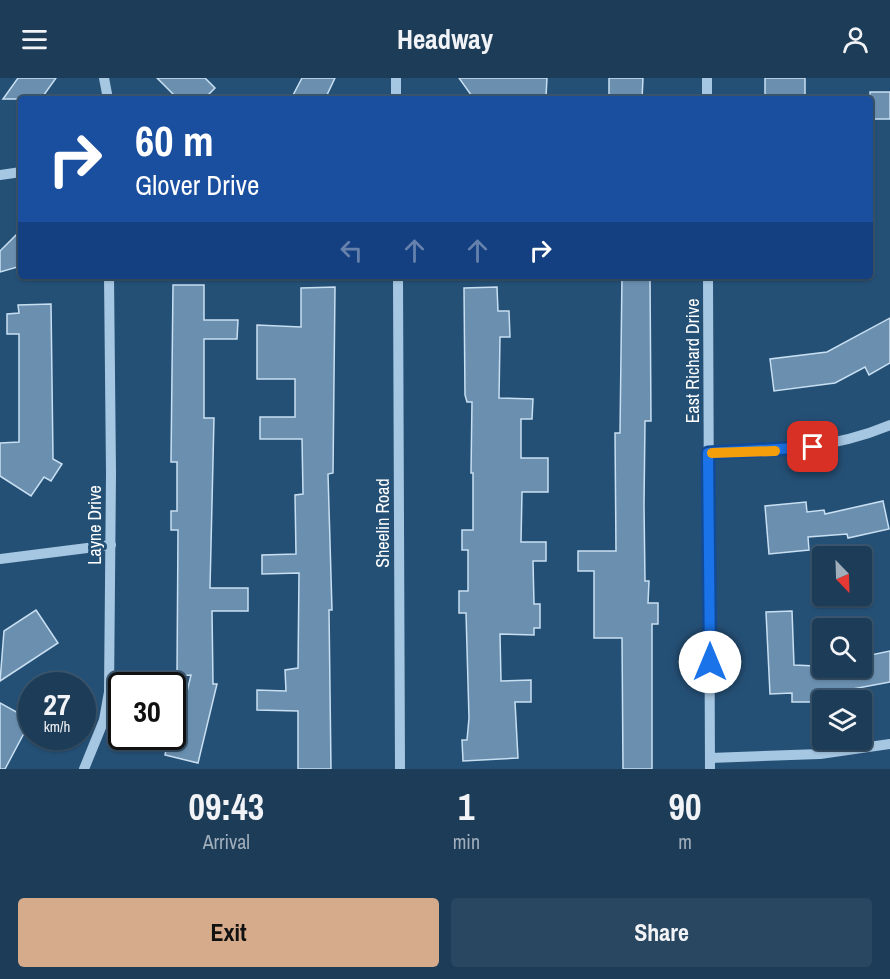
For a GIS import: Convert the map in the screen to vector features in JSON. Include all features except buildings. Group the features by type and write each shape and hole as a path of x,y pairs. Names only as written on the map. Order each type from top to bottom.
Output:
{"street":[{"path":"105,78 108,96"},
{"path":"396,78 396,96"},
{"path":"707,78 707,96"},
{"path":"0,175 18,172"},
{"name":"Layne Drive","path":"84,769 104,720 109,692 111,545 109,279"},
{"name":"Sheelin Road","path":"398,279 400,769"},
{"name":"East Richard Drive","path":"708,279 711,764"},
{"path":"708,453 813,447 862,436 890,425"},
{"path":"0,559 111,545"},
{"path":"711,764 820,754 890,744"}],"slow traffic":[{"path":"712,453 775,451"}],"route":[{"path":"710,662 708,453 793,450 813,447"}]}
